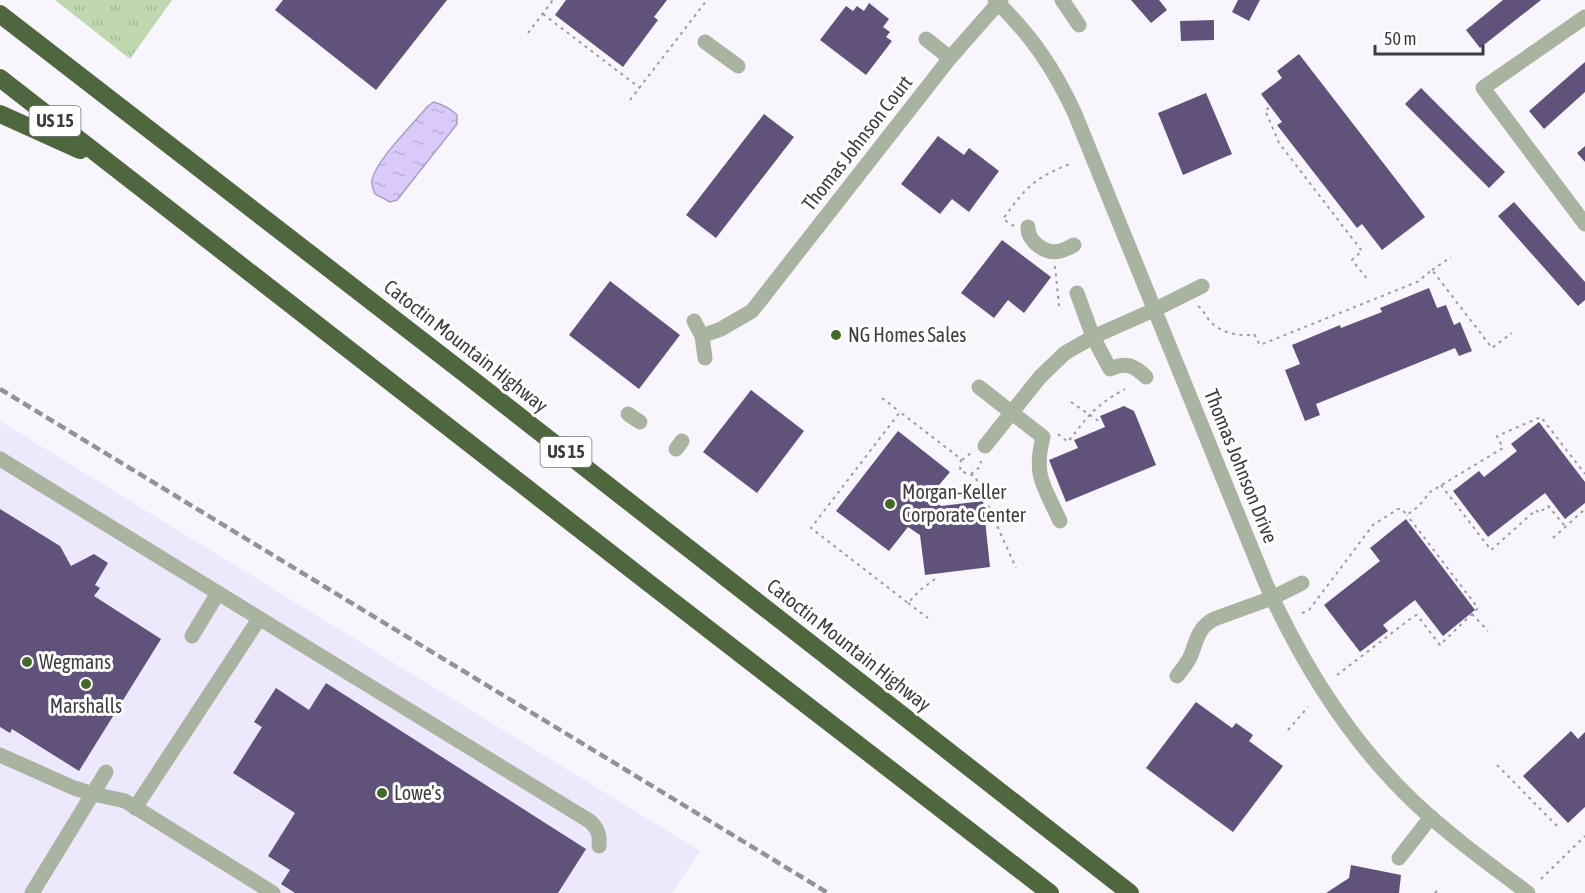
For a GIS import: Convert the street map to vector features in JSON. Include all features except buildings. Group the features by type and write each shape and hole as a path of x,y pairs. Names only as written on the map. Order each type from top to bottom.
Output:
{"highway":[{"name":"Catoctin Mountain Highway","path":"0,14 474,380 1130,893"},
{"name":"US 15","path":"0,78 1050,893"},
{"path":"0,114 109,164"}],"street":[{"path":"1062,0 1079,25"},
{"name":"Thomas Johnson Court","path":"702,336 721,329 752,311 950,58 998,1"},
{"name":"Thomas Johnson Drive","path":"998,1 1039,48 1063,87 1091,149 1272,598 1299,652 1342,718 1395,782 1431,817 1528,893"},
{"path":"1585,17 1483,88 1585,224"},
{"path":"926,39 950,58"},
{"path":"705,42 738,66"},
{"path":"1028,227 1032,241 1051,251 1059,252 1074,245"},
{"path":"980,452 1040,377 1065,353 1093,337 1202,286"},
{"path":"1077,293 1093,337 1110,369 1121,364 1130,364 1146,377"},
{"path":"694,321 702,336 705,358"},
{"path":"980,387 1012,412 1050,435 1038,456 1040,477 1060,521"},
{"path":"0,459 591,822 600,837 599,846"},
{"path":"1177,676 1186,664 1197,635 1206,624 1272,598 1302,583"},
{"path":"192,636 218,593"},
{"path":"135,808 259,619"},
{"path":"0,755 93,794 125,801 273,893"},
{"path":"32,893 106,772"},
{"path":"1399,858 1431,817"}],"path":[{"path":"528,33 553,0"},
{"path":"630,100 707,0"},
{"path":"543,14 640,88"},
{"path":"1269,108 1265,110 1279,143 1362,251 1352,260 1368,280"},
{"path":"1192,304 1202,308 1210,321 1221,329 1239,335 1256,334 1260,345 1417,282 1451,257"},
{"path":"1432,270 1492,348 1512,333"},
{"path":"1050,435 1068,442 1089,414 1103,401 1125,389"},
{"path":"882,398 961,459 961,463"},
{"path":"1071,402 1100,422"},
{"path":"900,412 811,528 928,618"},
{"path":"1407,515 1419,506 1430,492 1503,448 1497,436 1540,417 1585,474"},
{"path":"971,474 980,467 982,462 980,452 965,456 960,471 975,476 1016,568"},
{"path":"1441,485 1491,550 1536,510 1539,513 1548,506 1566,527"},
{"path":"1302,613 1309,610 1373,525 1398,509 1402,509 1407,515 1478,608 1440,645 1417,615 1414,615 1337,675"},
{"path":"1553,538 1585,509"},
{"path":"908,603 935,579"},
{"path":"1472,614 1488,631"},
{"path":"1288,730 1308,707"},
{"path":"1497,765 1560,829"},
{"path":"1541,879 1585,836"},
{"path":"1435,893 1439,888"}],"shaded area":[{"path":"0,421 700,851 672,893 0,893"}],"green space":[{"path":"55,0 172,0 130,59"}],"water":[{"path":"434,102 452,110 457,115 457,124 397,200 390,202 375,194 372,180 380,162"}],"railway":[{"path":"0,389 828,893"}],"place":[{"name":"NG Homes Sales","path":"836,335"},
{"name":"Morgan-Keller Corporate Center","path":"890,504"},
{"name":"Wegmans","path":"27,662"},
{"name":"Marshalls","path":"86,684"},
{"name":"Lowe's","path":"382,793"}]}
